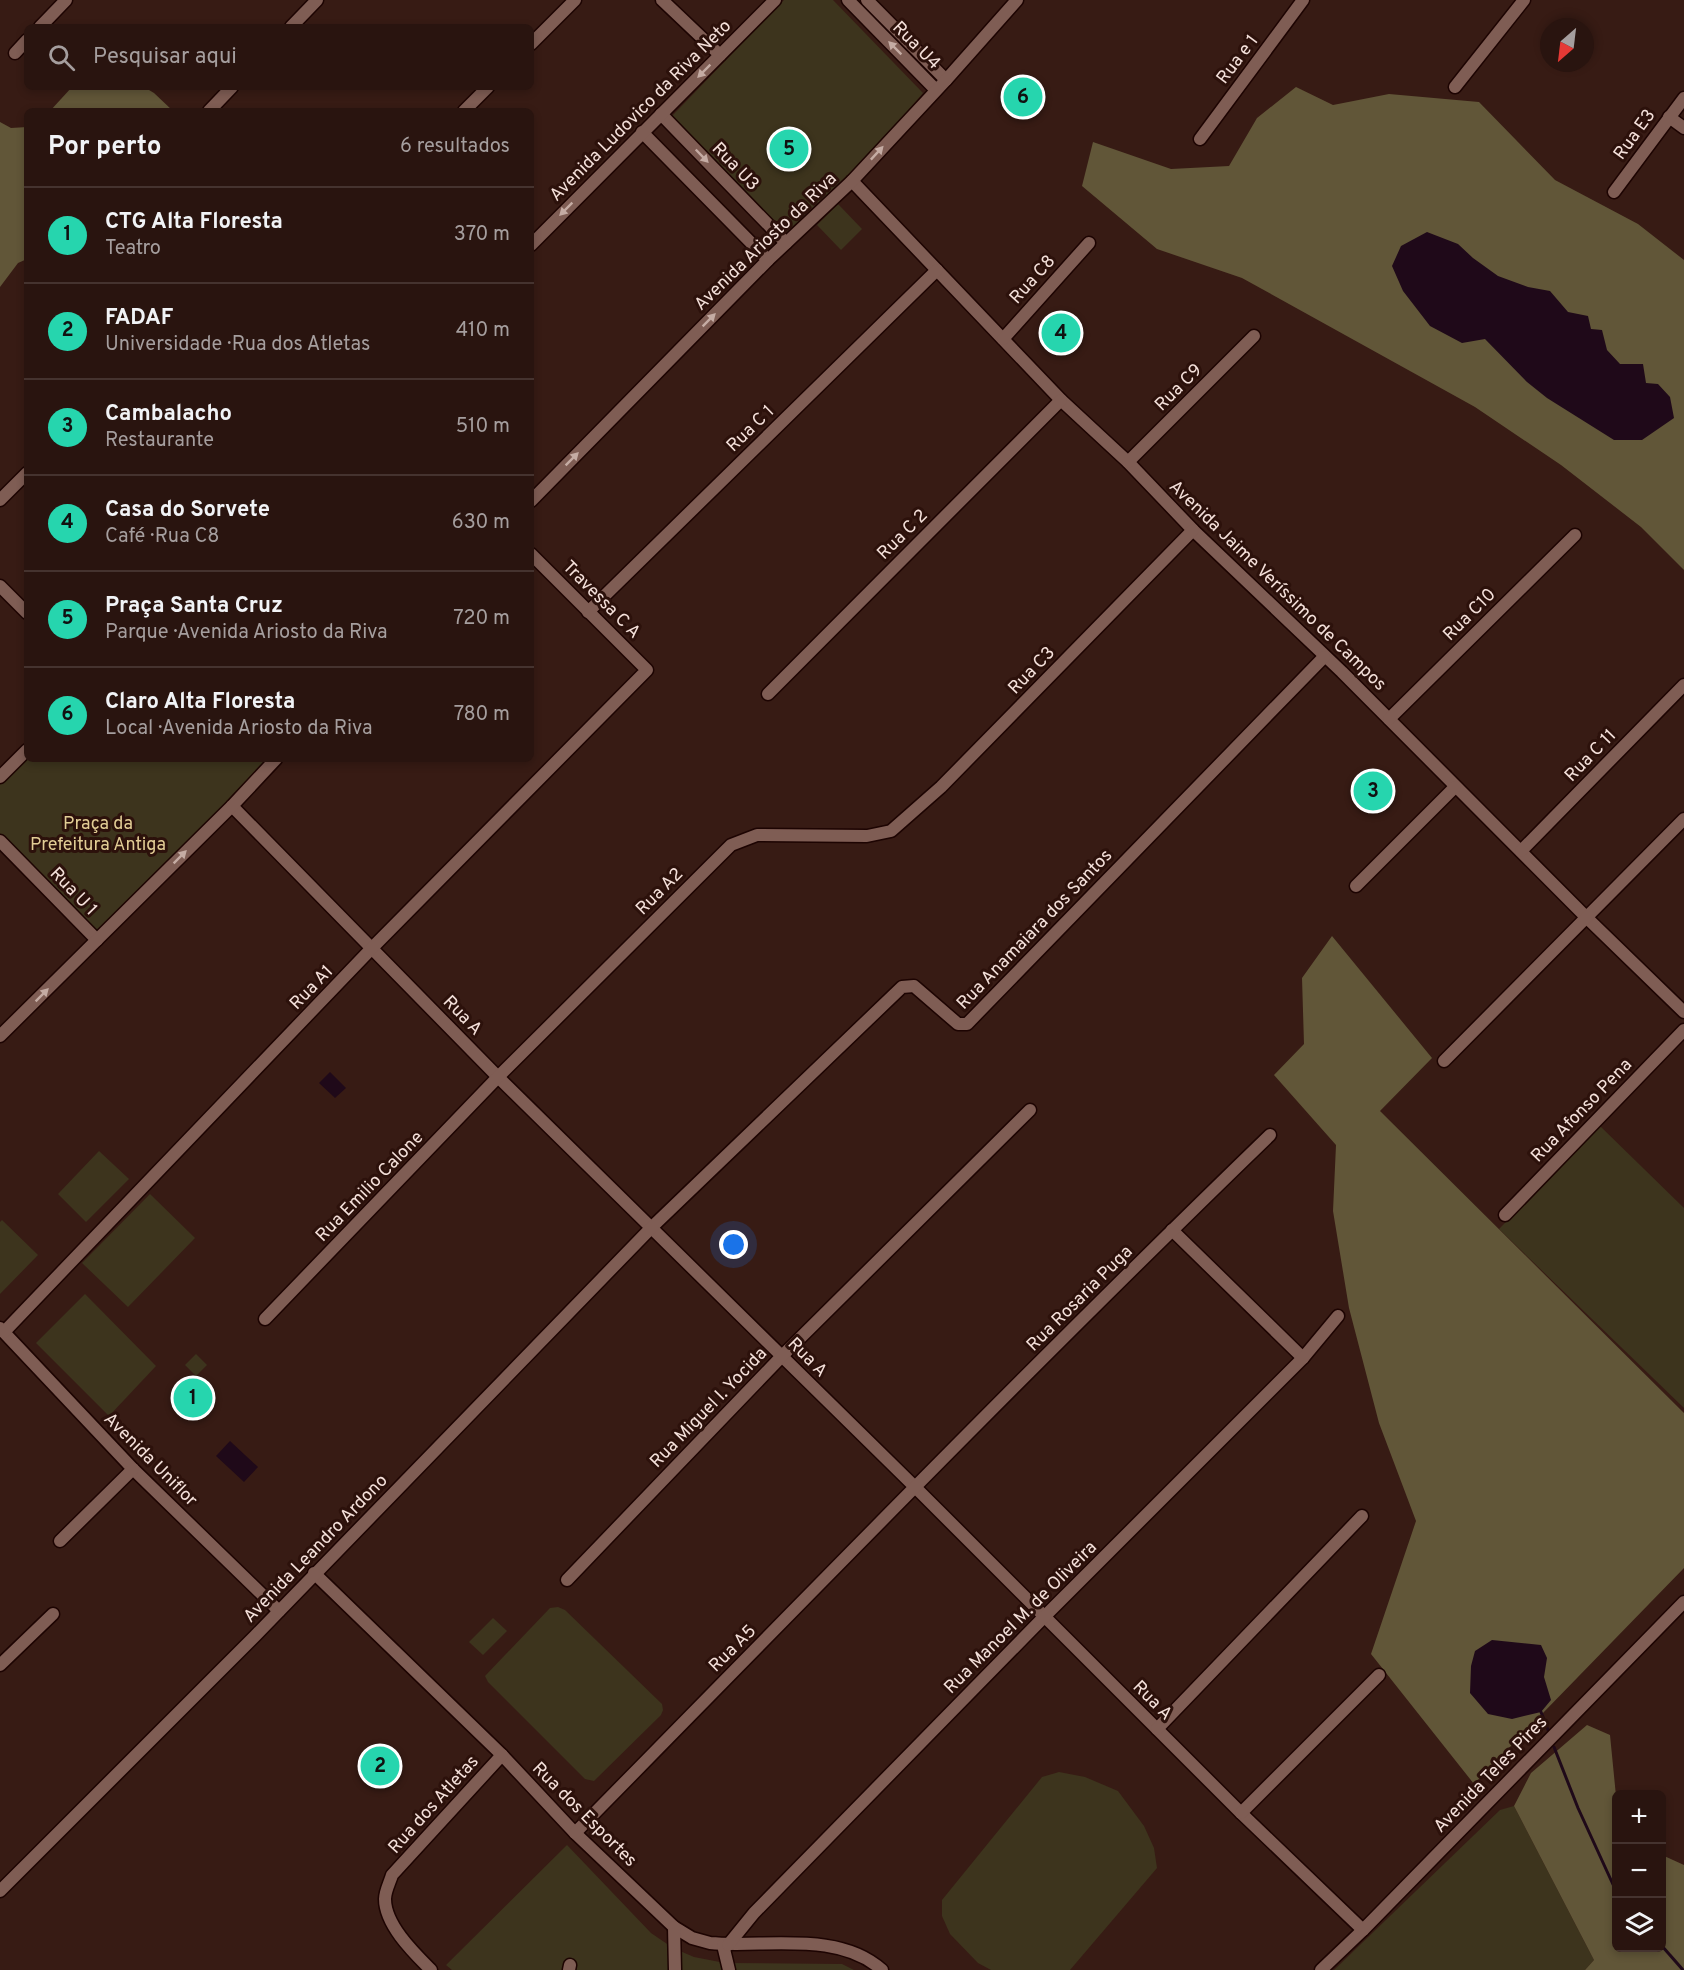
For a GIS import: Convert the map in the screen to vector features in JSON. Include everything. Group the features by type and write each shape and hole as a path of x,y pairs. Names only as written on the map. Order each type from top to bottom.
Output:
{"street":[{"path":"43,24 66,0"},
{"path":"294,24 317,0"},
{"path":"534,41 575,0"},
{"path":"662,0 720,55"},
{"name":"Avenida Ludovico da Riva Neto","path":"534,241 775,0"},
{"name":"Rua U4","path":"848,0 936,90"},
{"name":"Rua U4","path":"867,0 946,80"},
{"name":"Avenida Ariosto da Riva","path":"534,498 768,260 852,181 1017,0"},
{"name":"Rua e 1","path":"1200,139 1303,0"},
{"path":"1455,87 1524,0"},
{"path":"875,28 886,20"},
{"path":"15,53 24,43"},
{"path":"212,108 229,90"},
{"path":"467,108 485,90"},
{"name":"Rua E3","path":"1614,192 1684,98"},
{"name":"Rua U3","path":"661,114 786,243"},
{"path":"1670,117 1684,128"},
{"path":"642,132 768,260"},
{"name":"Avenida Jaime Veríssimo de Campos","path":"852,181 1061,400 1128,462 1193,530 1389,719 1684,1012"},
{"name":"Rua C8","path":"1003,339 1089,243"},
{"name":"Rua C 1","path":"588,612 937,270"},
{"name":"Rua C9","path":"1128,462 1254,336"},
{"name":"Rua C 2","path":"768,694 1061,400"},
{"path":"0,500 24,476"},
{"name":"Rua C3","path":"891,831 941,787 1193,530"},
{"name":"Rua C10","path":"1389,719 1575,535"},
{"name":"Travessa C A","path":"534,557 647,670"},
{"path":"0,586 24,610"},
{"name":"Rua Anamaiara dos Santos","path":"652,1227 902,987 914,986 958,1024 967,1024 1324,657"},
{"name":"Rua A1","path":"2,1330 372,948 647,670"},
{"name":"Rua C 11","path":"1521,851 1684,685"},
{"path":"0,777 24,753"},
{"path":"0,1036 232,806 273,762"},
{"path":"1356,886 1455,787"},
{"name":"Rua A","path":"232,806 498,1077 916,1488 1241,1813 1363,1930"},
{"path":"1444,1061 1684,819"},
{"name":"Rua A2","path":"498,1077 731,845 757,835 867,836 891,831"},
{"name":"Rua U 1","path":"0,841 97,940"},
{"name":"Rua Afonso Pena","path":"1504,1215 1684,1030"},
{"name":"Rua Emilio Calone","path":"265,1319 498,1077"},
{"name":"Rua Miguel I. Yocida","path":"567,1580 782,1356 1030,1110"},
{"name":"Rua Rosaria Puga","path":"916,1488 1172,1230 1270,1135"},
{"name":"Avenida Leandro Ardono","path":"0,1891 279,1611 652,1227"},
{"path":"1172,1230 1303,1358"},
{"name":"Rua Manoel M. de Oliveira","path":"725,1945 1044,1617 1303,1358 1338,1316"},
{"name":"Avenida Uniflor","path":"2,1330 133,1469 279,1611"},
{"path":"60,1541 133,1469"},
{"name":"Rua A5","path":"575,1833 916,1488"},
{"path":"1157,1729 1362,1516"},
{"name":"Rua dos Esportes","path":"314,1573 502,1755 575,1833 674,1927 692,1938 725,1945 824,1945 851,1950 882,1970"},
{"name":"Avenida Teles Pires","path":"1321,1970 1363,1930 1684,1602"},
{"path":"0,1665 53,1614"},
{"path":"1241,1813 1379,1675"},
{"name":"Rua dos Atletas","path":"431,1970 410,1949 390,1919 385,1898 392,1875 502,1755"},
{"path":"674,1927 675,1970"},
{"path":"725,1945 729,1970"}],"green space":[{"path":"784,0 833,0 923,93 847,182 787,235 671,117"},
{"path":"838,204 862,229 841,250 817,225"},
{"name":"Praça da Prefeitura Antiga","path":"24,760 24,762 269,762 97,935 0,835 0,784"},
{"path":"1600,1126 1684,1208 1684,1408 1499,1229"},
{"path":"99,1151 129,1179 86,1222 58,1194"},
{"path":"150,1194 195,1238 128,1307 82,1263"},
{"path":"2,1220 38,1255 0,1294 0,1222"},
{"path":"85,1294 156,1366 109,1416 36,1343"},
{"path":"196,1354 207,1365 196,1376 185,1365"},
{"path":"558,1607 565,1610 662,1704 661,1715 594,1781 585,1779 488,1682 485,1676 550,1608"},
{"path":"493,1618 507,1631 483,1655 469,1642"},
{"path":"1059,1772 1085,1777 1118,1791 1144,1826 1154,1848 1157,1868 1070,1970 991,1970 978,1963 950,1934 942,1916 942,1900 1042,1777"},
{"path":"1514,1806 1594,1960 1585,1970 1334,1970 1500,1810"},
{"path":"567,1845 651,1933 673,1948 694,1957 725,1963 842,1964 854,1970 452,1970 446,1965"}],"shaded area":[{"path":"1296,87 1333,105 1389,94 1479,102 1555,180 1638,224 1684,260 1684,570 1641,527 1561,465 1475,407 1242,278 1157,249 1082,186 1093,142 1171,169 1229,166 1257,118"},
{"path":"69,90 149,90 170,108 53,108"},
{"path":"0,122 11,128 24,127 24,260 18,263 0,287"},
{"path":"1427,232 1458,244 1498,276 1528,287 1550,291 1568,312 1588,316 1591,329 1602,330 1607,350 1620,364 1643,364 1646,383 1658,384 1670,397 1674,418 1642,440 1614,440 1547,398 1527,382 1485,339 1462,343 1430,326 1403,291 1392,266 1401,246"},
{"path":"1332,936 1432,1058 1380,1111 1684,1413 1684,1568 1474,1784 1371,1654 1416,1521 1379,1423 1349,1308 1333,1211 1336,1145 1274,1075 1304,1044 1302,978"},
{"path":"330,1072 346,1088 335,1098 319,1083"},
{"path":"230,1441 258,1467 244,1482 216,1456"},
{"path":"1492,1640 1541,1645 1547,1658 1544,1677 1551,1700 1541,1712 1512,1719 1488,1714 1470,1693 1471,1666 1475,1651"},
{"path":"1587,1725 1610,1735 1615,1790 1612,1790 1612,1952 1666,1952 1666,1857 1684,1865 1684,1970 1585,1970 1594,1960 1514,1806 1531,1773"}],"waterway":[{"path":"1541,1712 1548,1730"},
{"path":"1554,1747 1578,1808 1612,1882"},
{"path":"1666,1951 1683,1970"}],"place":[{"name":"Claro Alta Floresta","path":"1023,97"},
{"name":"Praça Santa Cruz","path":"789,149"},
{"name":"Casa do Sorvete","path":"1061,333"},
{"name":"Cambalacho","path":"1373,791"},
{"name":"CTG Alta Floresta","path":"193,1398"},
{"name":"FADAF","path":"380,1766"}]}
